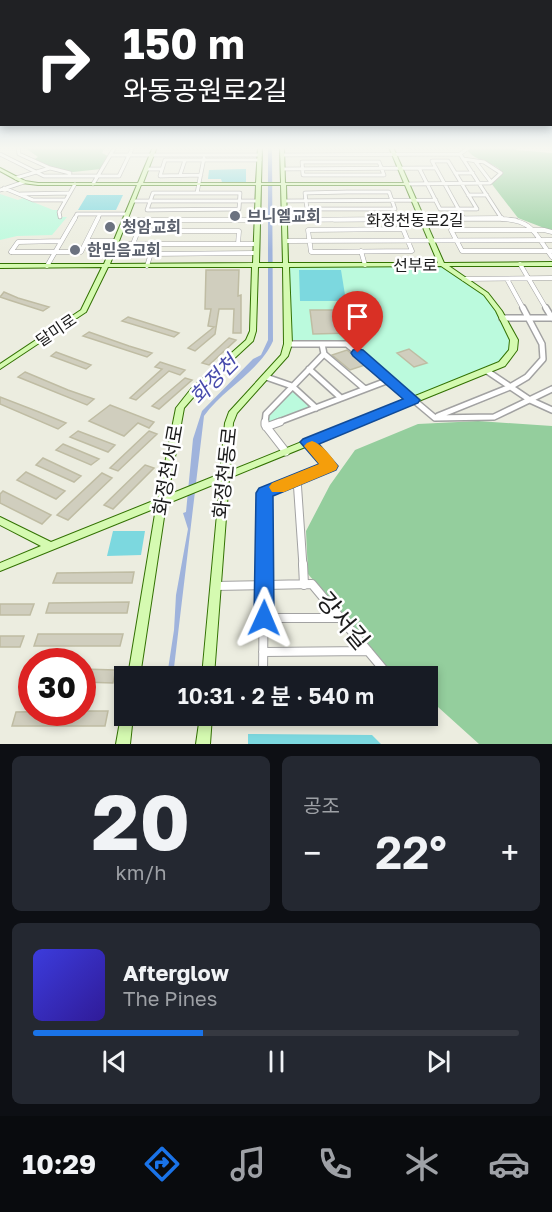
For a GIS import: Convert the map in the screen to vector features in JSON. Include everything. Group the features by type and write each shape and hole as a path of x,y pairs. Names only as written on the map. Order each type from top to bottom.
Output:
{"street":[{"path":"2,189 24,182 32,184 462,184 491,182"},
{"name":"화정천동로2길","path":"480,183 502,219"},
{"path":"60,217 59,212 75,184"},
{"name":"달미로","path":"0,368 84,311 139,184"},
{"path":"197,193 199,184"},
{"name":"화정천서로","path":"136,666 162,502 180,408 252,336 258,265 255,253 258,201 261,184"},
{"path":"280,184 285,220 282,265 288,344 347,344 435,418 494,417 552,389"},
{"path":"345,184 347,192"},
{"path":"0,567 502,364 513,350 513,340 494,302 442,264 408,184"},
{"path":"427,184 440,209 477,209 462,184"},
{"path":"444,184 464,219"},
{"path":"2,189 33,200 65,200"},
{"path":"347,192 389,192 395,209 307,209 305,193 347,192"},
{"path":"15,194 69,193"},
{"path":"153,193 240,193 240,201 239,209 147,210 153,193"},
{"path":"468,195 487,195"},
{"path":"284,201 436,200"},
{"path":"132,201 258,201"},
{"path":"351,209 357,230"},
{"path":"189,231 193,210"},
{"path":"47,266 77,214 127,214"},
{"path":"61,241 18,242 11,252 81,252 100,214"},
{"path":"502,219 520,220 527,223 550,251 552,257"},
{"name":"화정천동로2길","path":"285,220 502,219"},
{"path":"124,220 258,220"},
{"path":"403,229 407,240 412,251 311,252 308,230 403,229"},
{"path":"550,251 462,251 451,230 552,232"},
{"path":"133,244 138,231 239,231 238,244"},
{"path":"285,241 552,240"},
{"path":"87,241 133,244 256,244"},
{"path":"147,266 154,244"},
{"path":"361,251 365,265"},
{"path":"151,254 255,253"},
{"path":"520,264 552,318"},
{"name":"선부로","path":"258,265 552,264"},
{"path":"0,266 258,265"},
{"path":"464,279 552,279"},
{"path":"435,418 510,387 527,377 544,356 542,344 530,318 507,279"},
{"path":"502,318 552,318"},
{"name":"화정천동로","path":"209,666 229,423 233,412 284,356 288,344"},
{"path":"322,344 324,354 365,389"},
{"path":"286,452 267,427 266,414 324,354"},
{"path":"544,356 552,358"},
{"path":"309,369 341,398"},
{"path":"487,371 530,400 552,410"},
{"path":"266,377 292,386 316,408"},
{"path":"267,427 389,380"},
{"path":"263,666 265,493 330,466 308,442"},
{"path":"297,479 304,585"},
{"path":"0,521 51,547"},
{"name":"강서길","path":"215,586 312,584 381,666"},
{"path":"264,618 340,618"},
{"path":"263,652 368,651"},
{"path":"123,744 126,726"},
{"path":"203,744 205,726"}],"green space":[{"path":"552,182 552,231 518,218 491,183"},
{"path":"0,194 18,200 23,198 53,210 59,210 59,217 67,217 52,235 17,236 0,240"},
{"path":"288,267 449,267 489,299 495,307 509,340 509,348 504,359 416,398 349,343 290,342"},
{"path":"293,388 314,407 267,426 268,414"},
{"path":"478,421 552,426 552,744 479,744 438,707 438,666 386,666 308,574 306,531 330,485 355,450 418,424"}],"shaded area":[{"path":"268,182 272,182 273,341 259,362 204,416 174,666 169,666 176,595 188,529 183,513 186,512 193,439 202,411 253,359 261,355 268,340"},
{"path":"87,195 123,195 116,210 78,210"},
{"path":"299,270 341,270 346,301 300,301"},
{"path":"113,531 145,531 141,555 107,556"},
{"path":"248,734 372,735 381,744 248,744"}],"building":[{"path":"206,270 239,270 238,296 241,295 241,333 233,333 234,309 219,309 215,334 195,351 188,348 214,327 208,326 211,309 205,309"},
{"path":"4,292 49,307 43,311 0,297"},
{"path":"310,310 347,310 351,333 313,334"},
{"path":"128,317 179,333 174,337 122,321"},
{"path":"89,332 152,353 147,357 83,336"},
{"path":"229,338 236,340 209,365 202,363"},
{"path":"409,349 427,363 414,367 397,353"},
{"path":"347,350 365,365 350,370 332,355"},
{"path":"56,352 91,365 86,369 51,356"},
{"path":"160,362 185,370 180,375 169,371 136,400 130,398 162,369 155,367"},
{"path":"25,372 94,399 87,405 18,377"},
{"path":"185,378 192,380 159,409 152,406"},
{"path":"0,397 66,423 58,429 0,404"},
{"path":"110,405 154,422 149,428 138,423 124,436 89,421"},
{"path":"78,431 115,445 108,452 70,437"},
{"path":"149,431 157,434 118,471 110,468"},
{"path":"63,444 99,459 91,465 56,450"},
{"path":"43,458 81,476 74,482 36,465"},
{"path":"145,465 154,468 113,509 104,505"},
{"path":"26,472 65,491 56,499 17,480"},
{"path":"102,473 112,478 68,520 57,515"},
{"path":"3,491 51,515 42,524 0,503 0,494"},
{"path":"134,572 132,583 53,583 57,573"},
{"path":"129,602 127,613 46,613 49,603"},
{"path":"0,604 34,604 30,615 0,615"},
{"path":"38,634 123,634 120,646 34,646"},
{"path":"0,636 24,636 20,647 0,647"},
{"path":"96,669 114,670 113,683 96,682"},
{"path":"96,711 108,711 105,726 96,726"},
{"path":"16,712 18,712 18,726 12,726"}],"slow traffic":[{"path":"278,487 330,466 312,446"}],"place":[{"name":"브니엘교회","path":"235,216"},
{"name":"청암교회","path":"110,227"},
{"name":"한믿음교회","path":"75,250"}],"route":[{"path":"264,618 265,493 330,466 308,442 413,400 358,353"}],"water label":[{"name":"화정천","path":"214,380"}]}
